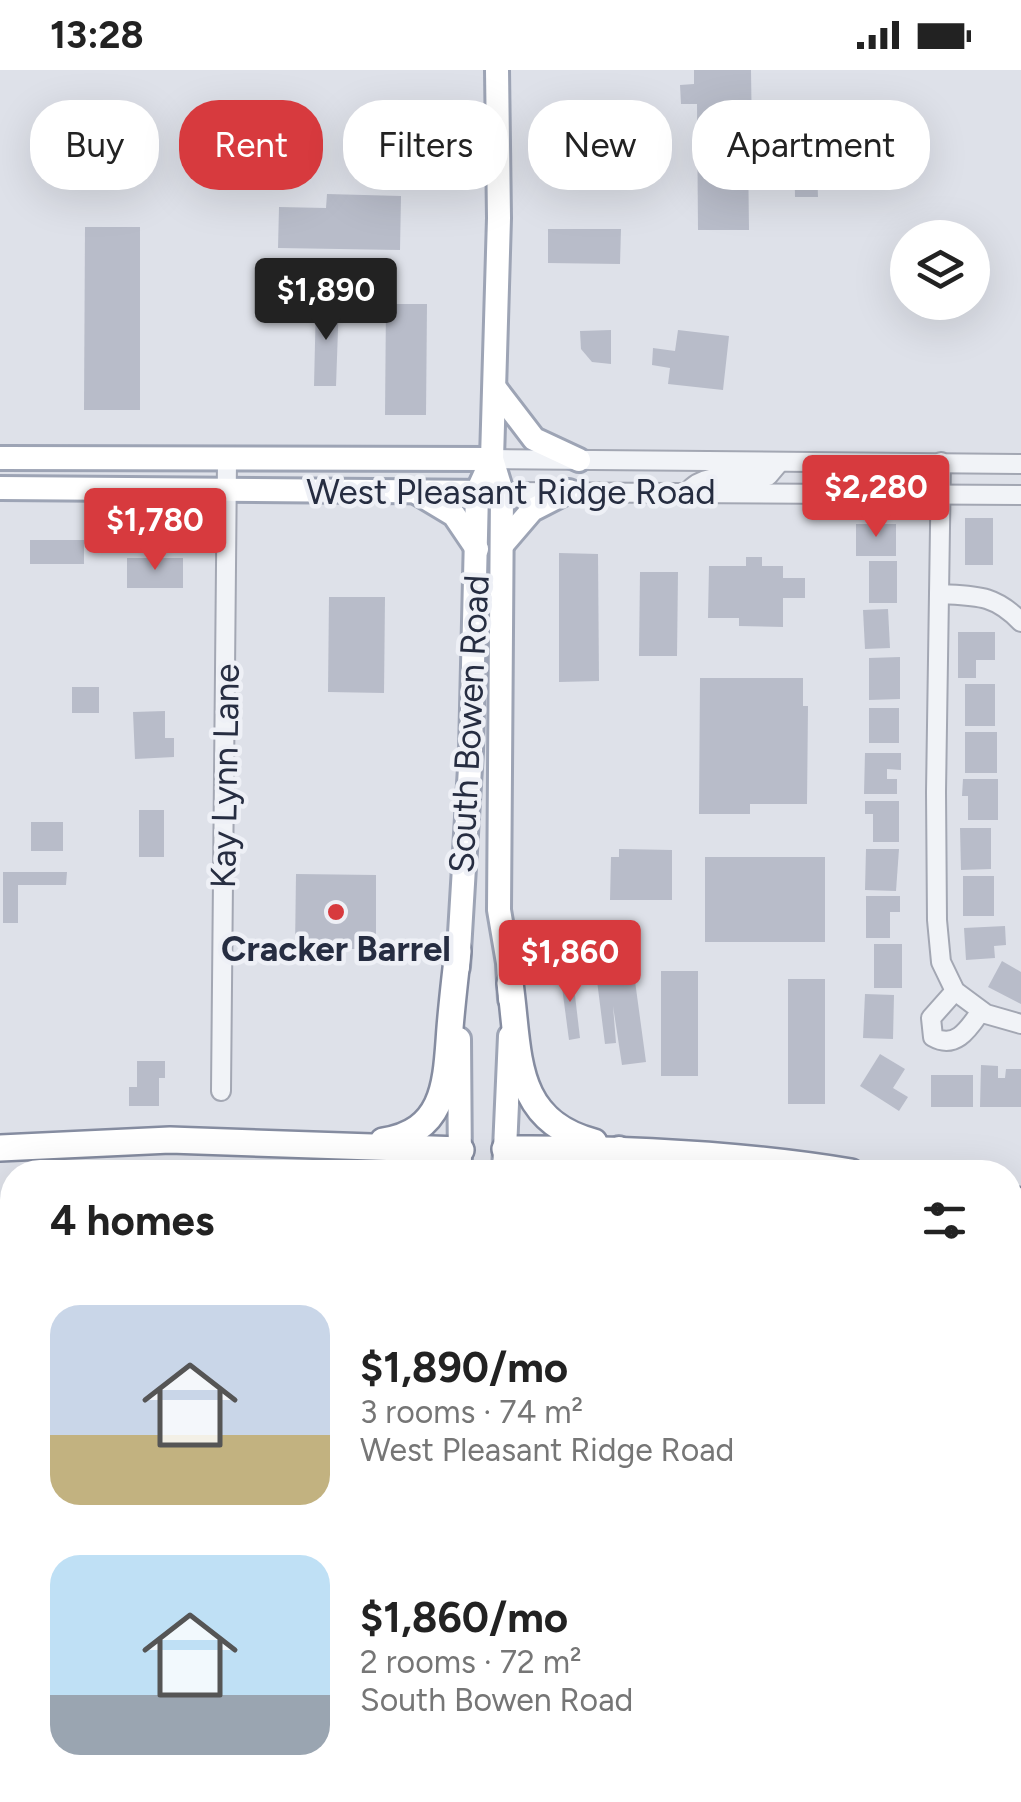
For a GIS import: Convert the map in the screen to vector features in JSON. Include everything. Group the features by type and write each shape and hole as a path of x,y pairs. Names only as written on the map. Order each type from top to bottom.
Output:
{"highway":[{"path":"336,1144 399,1138 437,1109 446,1084 458,951"},
{"path":"510,983 524,1088 540,1112 562,1130 618,1148"},
{"path":"0,1148 170,1140 336,1144 454,1160"},
{"path":"374,1147 395,1160"},
{"path":"513,1160 618,1148 779,1160"}],"main road":[{"name":"South Bowen Road","path":"496,70 498,218 492,459 502,492 499,910 510,983 504,1160"},
{"path":"495,388 534,439 579,460"},
{"name":"West Pleasant Ridge Road","path":"0,458 492,459"},
{"name":"South Bowen Road","path":"460,1160 458,951 470,767 477,492 492,459"},
{"name":"West Pleasant Ridge Road","path":"0,488 502,492"},
{"path":"502,545 532,510 570,490"},
{"path":"416,492 454,515 477,549"},
{"path":"470,767 500,762"},
{"path":"598,1160 618,1148"}],"street":[{"name":"West Pleasant Ridge Road","path":"492,459 1021,464"},
{"name":"Kay Lynn Lane","path":"222,1092 227,461"},
{"path":"941,462 936,792 937,920 942,962 956,990 981,1011 1004,1022 1021,1024"},
{"path":"688,492 692,485 707,478 768,476 778,463"},
{"name":"West Pleasant Ridge Road","path":"502,492 1021,495"},
{"path":"939,594 985,596 1006,606 1021,622"},
{"path":"956,990 931,1018 932,1037 949,1042 962,1036 981,1011"}],"building":[{"path":"694,70 751,70 751,100 692,100 692,104 681,104 680,85 694,84"},
{"path":"698,190 748,190 749,230 698,230"},
{"path":"795,190 818,190 818,197 795,197"},
{"path":"327,194 401,196 400,250 278,248 279,207 326,208"},
{"path":"85,227 140,227 140,410 84,410"},
{"path":"548,229 621,229 620,264 548,263"},
{"path":"316,301 339,301 336,386 314,386"},
{"path":"386,304 427,304 426,415 385,415"},
{"path":"611,330 611,364 592,362 581,349 580,331"},
{"path":"678,330 729,336 723,390 668,384 670,368 652,365 653,348 675,351"},
{"path":"965,518 993,518 993,565 965,565"},
{"path":"856,524 896,524 896,556 856,556"},
{"path":"30,540 84,540 84,564 30,564"},
{"path":"559,553 598,554 599,681 559,682"},
{"path":"746,557 762,557 762,566 783,566 783,578 805,578 805,598 783,598 783,627 739,626 739,618 708,618 709,566 746,566"},
{"path":"127,558 183,558 183,588 127,588"},
{"path":"869,561 897,561 897,603 869,603"},
{"path":"640,572 678,572 677,656 639,656"},
{"path":"329,597 385,597 384,693 328,692"},
{"path":"888,609 890,648 865,649 863,610"},
{"path":"958,632 995,632 995,660 976,660 976,678 958,678"},
{"path":"900,657 900,699 869,700 869,658"},
{"path":"700,678 803,678 803,706 808,706 807,804 750,804 750,814 699,814"},
{"path":"965,684 995,684 995,726 965,726"},
{"path":"72,687 99,687 99,713 72,713"},
{"path":"869,708 899,708 899,743 869,743"},
{"path":"165,711 165,738 174,738 174,757 135,759 133,712"},
{"path":"965,732 997,732 997,773 965,773"},
{"path":"865,753 901,753 901,770 887,769 887,779 897,779 897,794 864,794"},
{"path":"963,779 998,779 998,820 968,820 968,796 962,796"},
{"path":"865,801 899,801 899,842 873,842 873,814 865,814"},
{"path":"139,810 164,810 164,857 139,857"},
{"path":"31,822 63,822 63,851 31,851"},
{"path":"960,828 991,828 991,869 961,870"},
{"path":"619,849 672,850 672,900 610,900 611,857 619,857"},
{"path":"866,849 899,849 896,891 865,890"},
{"path":"705,857 825,857 825,942 705,942"},
{"path":"3,872 67,872 66,885 18,885 18,923 3,923"},
{"name":"Cracker Barrel","path":"296,874 376,875 376,949 295,949"},
{"path":"963,876 994,876 994,916 963,916"},
{"path":"866,896 900,896 900,912 890,912 890,938 866,938"},
{"path":"1005,926 1006,945 994,946 995,958 966,960 964,928"},
{"path":"874,944 902,944 902,988 874,988"},
{"path":"606,956 606,960 620,956 632,959 646,1062 622,1065 613,1006 616,1043 605,1044 594,957"},
{"path":"1002,961 1021,972 1021,1004 988,987"},
{"path":"572,970 580,1038 569,1040 560,972"},
{"path":"661,971 698,971 698,1076 661,1076"},
{"path":"788,979 825,979 825,1104 788,1104"},
{"path":"865,994 894,995 893,1039 863,1038"},
{"path":"880,1054 905,1069 893,1088 908,1097 899,1111 860,1086"},
{"path":"137,1061 165,1061 165,1078 159,1078 159,1106 129,1106 129,1087 137,1087"},
{"path":"981,1065 998,1066 998,1078 1005,1078 1006,1069 1021,1069 1021,1107 980,1107"},
{"path":"931,1075 973,1075 973,1107 931,1107"}],"place":[{"name":"Cracker Barrel","path":"336,912"}]}
